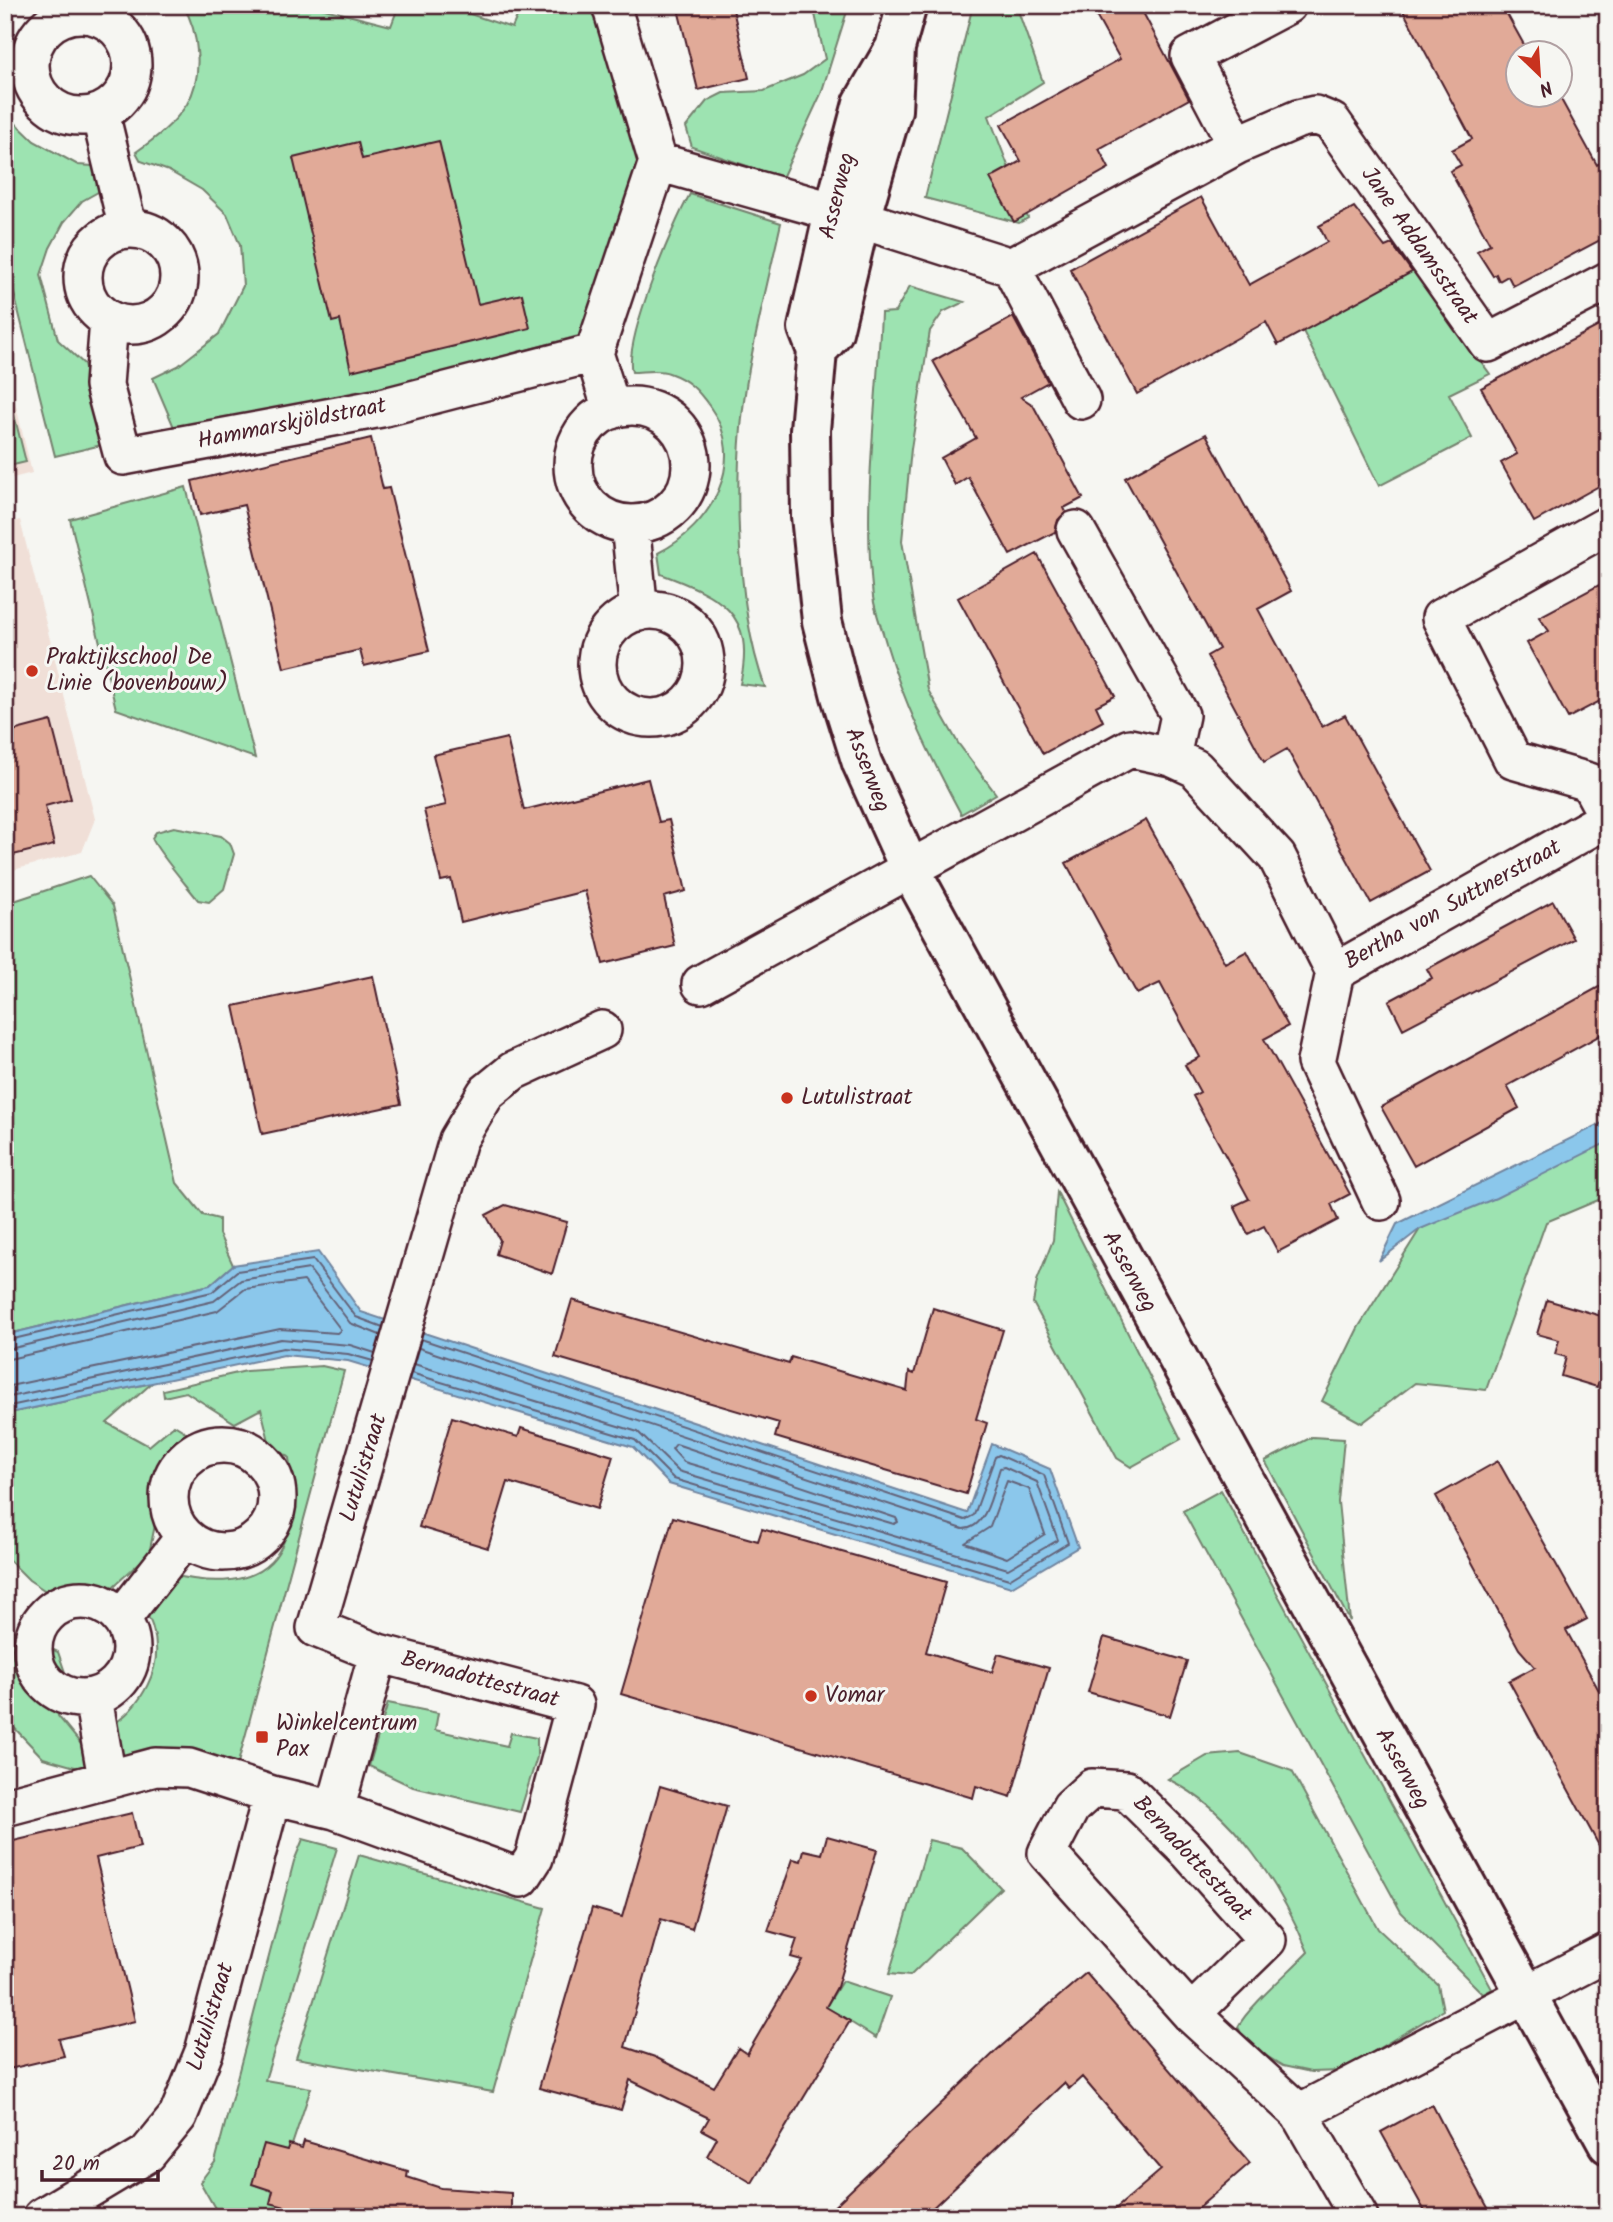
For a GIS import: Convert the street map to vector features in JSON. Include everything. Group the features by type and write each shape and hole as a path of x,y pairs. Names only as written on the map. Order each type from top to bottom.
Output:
{"street":[{"path":"611,5 658,162 594,353 612,410"},
{"name":"Asserweg","path":"907,5 895,48 892,110 847,216 833,332 817,351 810,430 811,516 822,621 862,763 909,869 1608,2144"},
{"path":"1237,145 1190,56 1287,5"},
{"path":"100,113 128,229"},
{"name":"Jane Addamsstraat","path":"1011,267 1237,145 1298,119 1315,115 1332,122 1488,343 1608,281"},
{"path":"658,162 847,216 1011,267 1081,400"},
{"path":"144,230 158,237 170,249 177,263 178,278 171,301 155,318 125,325 109,320 96,310 88,298 83,267 89,253 99,241 113,232 144,230"},
{"name":"Hammarskjöldstraat","path":"109,320 104,386 123,456 381,408 594,353"},
{"path":"630,406 649,409 666,417 679,430 688,447 691,465 688,484 680,501 649,522 630,524 612,522 596,513 575,484 573,466 575,448 583,432 596,419 612,410 630,406"},
{"path":"630,524 639,612"},
{"name":"Bertha von Suttnerstraat","path":"1335,972 1608,818 1589,782 1513,760 1441,618 1608,525"},
{"path":"1076,530 1180,715 1171,757"},
{"name":"Bertha von Suttnerstraat","path":"909,869 1130,748 1171,757 1195,768 1277,857 1335,972 1316,1062 1381,1201"},
{"path":"701,984 909,869"},
{"name":"Lutulistraat","path":"378,1653 316,1628 458,1140 486,1093 513,1072 602,1030"},
{"path":"121,1619 185,1537"},
{"path":"67,1601 97,1602 111,1608 129,1634 131,1650 128,1666 121,1680 108,1691 93,1698 63,1695 45,1682 33,1662 35,1632 42,1618 67,1601"},
{"name":"Bernadottestraat","path":"272,1795 335,1810 521,1878 534,1858 575,1705 378,1653 335,1810"},
{"path":"93,1698 107,1778"},
{"path":"5,1807 155,1767 189,1768 272,1795"},
{"name":"Bernadottestraat","path":"1191,2014 1267,1940 1189,1852 1126,1790 1092,1788 1071,1807 1046,1853 1191,2014 1299,2113 1348,2213"},
{"name":"Lutulistraat","path":"42,2217 147,2154 178,2116 204,2052 272,1795"},
{"path":"1299,2113 1608,1952"}],"shaded area":[{"path":"5,360 32,473 5,480"},
{"name":"Praktijkschool De Linie (bovenbouw)","path":"20,520 95,819 82,852 5,872 5,524"}],"green space":[{"path":"183,5 309,5 391,26 399,5 443,5 512,28 522,5 594,5 643,169 586,334 259,422 176,432 153,378 178,366 219,334 243,286 240,245 227,214 202,190 169,171 141,161 136,152 182,111 196,81 196,41"},
{"path":"813,5 849,5 821,94 782,178 692,147 686,127 707,101 723,93 764,91 803,75 825,59"},
{"path":"973,5 1016,5 1043,82 989,116 1028,218 1019,223 925,198"},
{"path":"5,113 34,141 78,165 107,167 107,187 82,201 64,222 50,248 41,275 58,340 84,364 106,444 55,456 5,258"},
{"path":"690,194 781,223 749,369 738,487 747,614 765,687 740,684 744,660 743,640 738,623 729,610 700,590 661,574 658,553 694,527 719,490 725,470 726,449 721,427 697,391 688,382 665,372 632,372 631,357 642,310 672,230"},
{"path":"1408,262 1490,374 1449,394 1472,438 1379,486 1298,321"},
{"path":"910,286 964,302 943,312 930,331 911,449 902,541 928,690 958,743 996,794 961,814 910,709 893,666 873,597 870,490 881,313 895,312"},
{"path":"5,379 26,462 5,467"},
{"path":"186,487 255,758 116,709 70,519"},
{"path":"174,827 221,836 230,843 234,854 224,889 209,902 198,900 152,838 156,832"},
{"path":"89,876 113,906 177,1183 203,1215 219,1219 219,1234 233,1265 210,1285 5,1335 5,904"},
{"path":"1608,1140 1608,1196 1546,1222 1486,1390 1415,1383 1362,1423 1322,1401 1358,1328 1420,1229"},
{"path":"1057,1192 1181,1439 1131,1467 1117,1458 1033,1303 1037,1281 1053,1240"},
{"path":"322,1366 344,1371 235,1774 161,1747 116,1761 109,1727 121,1719 140,1698 148,1685 156,1658 153,1629 142,1604 168,1574 202,1580 231,1580 254,1574 271,1562 283,1544 290,1521 292,1492 289,1458 269,1441 261,1409 235,1423 186,1392 164,1397 163,1390 246,1371"},
{"path":"152,1383 107,1423 149,1446 174,1425 197,1439 169,1457 149,1554 82,1615 29,1580 5,1556 5,1414"},
{"path":"1312,1437 1344,1439 1338,1502 1350,1621 1265,1461"},
{"path":"1221,1490 1492,1989 1483,1994 1401,1912 1183,1511"},
{"path":"5,1627 58,1652 68,1681 58,1716 95,1761 82,1769 43,1758 5,1718"},
{"path":"388,1703 438,1713 435,1730 507,1746 511,1733 537,1738 537,1757 520,1812 413,1787 369,1766"},
{"path":"1240,1753 1292,1771 1378,1929 1438,1985 1443,2010 1341,2071 1311,2072 1283,2066 1246,2044 1238,2027 1260,2000 1308,1952 1284,1901 1253,1853 1214,1811 1192,1793 1168,1779 1207,1756"},
{"path":"303,1839 337,1848 265,2080 311,2088 289,2154 287,2186 298,2217 220,2217 200,2182 215,2162 294,1861"},
{"path":"929,1840 962,1848 1001,1888 910,1976 889,1974"},
{"path":"359,1855 545,1908 493,2092 296,2058"},
{"path":"842,1981 890,1997 876,2038 826,2007"}],"water":[{"path":"1608,1120 1608,1142 1496,1198 1420,1229 1379,1261 1397,1224"},
{"path":"318,1252 361,1312 967,1513 992,1444 1050,1469 1078,1547 1011,1587 669,1484 633,1447 348,1361 284,1355 5,1414 5,1335 210,1285 233,1265"}],"building":[{"path":"677,5 732,5 749,78 698,90"},
{"path":"1090,5 1139,5 1189,99 1099,149 1109,168 1014,222 990,178 1021,161 1001,125 1120,59"},
{"path":"1400,5 1502,5 1520,38 1504,38 1504,108 1566,108 1597,165 1608,159 1608,236 1513,286 1508,276 1499,281 1477,251 1490,244 1450,171 1461,165 1452,150 1472,139"},
{"path":"439,141 478,304 522,294 530,328 351,371 340,320 332,322 293,158 358,142 362,159"},
{"path":"1201,197 1249,285 1327,242 1319,226 1354,207 1385,247 1392,244 1412,272 1278,345 1266,322 1137,394 1070,269"},
{"path":"1013,317 1048,382 1021,397 1033,405 1083,498 1064,508 1066,512 1058,520 1055,532 1010,555 968,477 955,485 941,458 976,438 933,361"},
{"path":"1608,321 1608,481 1534,522 1501,463 1517,454 1481,388"},
{"path":"1206,434 1291,591 1258,609 1322,727 1345,715 1430,871 1371,903 1287,749 1264,762 1207,656 1219,649 1125,478"},
{"path":"371,438 383,489 389,488 429,651 364,666 360,650 284,668 244,505 200,515 192,481"},
{"path":"1037,554 1115,696 1096,706 1103,721 1043,754 958,598"},
{"path":"1599,585 1608,601 1608,697 1568,718 1527,643 1549,631 1539,617"},
{"path":"51,721 71,799 45,806 54,845 5,857 5,733"},
{"path":"507,738 524,810 648,779 659,822 669,820 686,891 664,897 675,946 603,964 585,891 461,922 451,879 441,881 424,810 446,805 433,755"},
{"path":"1146,820 1225,963 1247,951 1288,1026 1264,1039 1350,1194 1331,1204 1338,1220 1278,1252 1264,1226 1248,1234 1234,1206 1249,1199 1193,1096 1200,1092 1185,1065 1200,1057 1160,983 1137,994 1066,863"},
{"path":"1553,901 1574,939 1403,1029 1389,1001 1432,978 1427,969"},
{"path":"373,976 401,1104 262,1134 234,1006"},
{"path":"1608,982 1608,1031 1507,1086 1519,1108 1414,1166 1381,1107"},
{"path":"505,1205 567,1222 552,1274 496,1254 500,1240 486,1215"},
{"path":"572,1300 789,1364 791,1357 907,1391 909,1372 914,1374 933,1308 1003,1330 976,1419 987,1423 966,1494 775,1437 779,1423 555,1357"},
{"path":"1547,1300 1608,1318 1608,1369 1603,1368 1597,1387 1561,1376 1566,1357 1555,1354 1559,1340 1537,1334"},
{"path":"452,1417 518,1437 521,1428 613,1456 597,1509 508,1482 488,1548 419,1527"},
{"path":"1498,1461 1587,1619 1566,1630 1608,1707 1608,1862 1509,1681 1535,1667 1519,1649 1436,1496"},
{"path":"673,1517 758,1541 762,1529 946,1582 926,1652 992,1672 998,1654 1049,1668 1011,1797 976,1786 973,1798 621,1694"},
{"path":"1104,1637 1187,1661 1170,1716 1088,1692"},
{"path":"660,1786 727,1806 692,1929 661,1919 625,2047 655,2057 714,2087 738,2048 747,2054 802,1960 791,1957 797,1939 768,1931 793,1859 801,1861 804,1850 822,1854 827,1836 877,1850 837,1987 826,2007 850,2021 752,2183 707,2156 717,2138 702,2130 709,2118 630,2080 621,2110 539,2088 592,1908 622,1917"},
{"path":"132,1813 140,1847 96,1858 135,2021 59,2039 64,2056 5,2070 5,1843"},
{"path":"1086,1973 1250,2163 1188,2217 1106,2217 1161,2170 1082,2077 1069,2089 1064,2083 923,2217 823,2217 997,2050"},
{"path":"1432,2104 1493,2217 1428,2217 1381,2132"},
{"path":"304,2141 408,2171 407,2177 441,2188 511,2193 511,2217 296,2217 297,2210 270,2203 273,2191 252,2184 264,2144 287,2150 289,2144 302,2148"}],"place":[{"name":"Praktijkschool De Linie (bovenbouw)","path":"32,671"},
{"name":"Lutulistraat","path":"787,1098"},
{"name":"Vomar","path":"811,1696"},
{"name":"Winkelcentrum Pax","path":"262,1737"}]}
